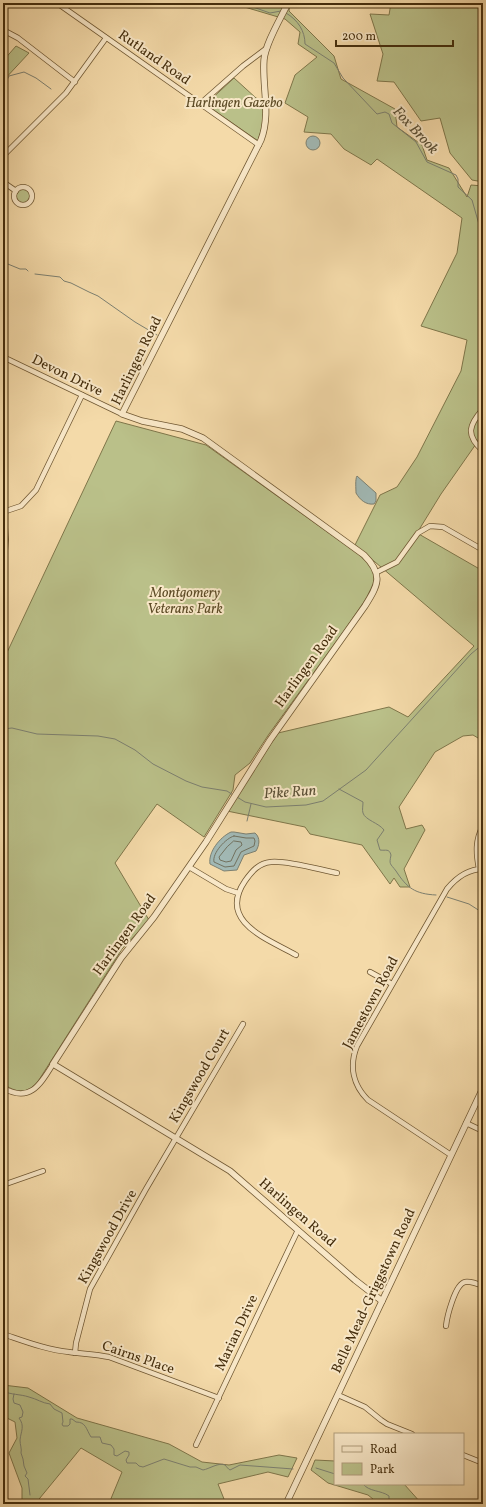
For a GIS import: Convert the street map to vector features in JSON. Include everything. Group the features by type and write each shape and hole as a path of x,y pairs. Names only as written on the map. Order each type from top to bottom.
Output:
{"street":[{"name":"Rutland Road","path":"57,3 259,145"},
{"name":"Harlingen Road","path":"287,6 267,48 264,65 266,124 264,133 122,414 142,421 182,429 204,438 359,551 373,565 377,572 378,579 376,586 365,606 270,740 154,917 121,958 53,1064 237,1176 355,1280 382,1301"},
{"path":"3,30 18,38 75,82"},
{"path":"3,156 75,82 106,38"},
{"path":"200,104 243,66 267,48"},
{"path":"3,182 16,191"},
{"name":"Devon Drive","path":"3,357 122,414"},
{"path":"3,512 21,506 36,490 82,395"},
{"path":"483,409 474,419 470,430 474,442 483,450"},
{"path":"3,517 5,534 5,552 3,559"},
{"path":"377,572 397,562 418,533 430,526 443,527 483,550"},
{"path":"481,869 476,847 479,834 483,826"},
{"path":"296,955 252,930 244,923 237,907 238,893 254,869 269,862 281,862 337,873"},
{"path":"188,867 238,893"},
{"name":"Jamestown Road","path":"451,1155 373,1104 360,1090 354,1077 353,1058 357,1046 447,889 460,876 481,869"},
{"path":"370,972 392,984"},
{"name":"Kingswood Court","path":"177,1139 243,1024"},
{"path":"3,1088 15,1093 29,1092 38,1086 53,1064"},
{"name":"Belle Mead-Griggstown Road","path":"286,1504 483,1088"},
{"path":"466,1123 483,1131"},
{"name":"Kingswood Drive","path":"75,1353 76,1343 90,1289 146,1189 177,1139"},
{"path":"3,1185 43,1170"},
{"name":"Marian Drive","path":"196,1445 298,1230"},
{"path":"446,1326 450,1307 460,1285 468,1281 483,1286"},
{"name":"Cairns Place","path":"3,1334 50,1349 75,1353 91,1353 109,1357 219,1398"},
{"path":"338,1395 366,1407 387,1424 410,1433"},
{"path":"464,1455 483,1463"}],"green space":[{"path":"231,3 290,3 289,11 334,56 341,79 395,109 397,127 422,145 427,160 449,168 467,197 471,185 483,186 483,434 441,494 417,533 483,571 483,741 473,735 463,736 435,752 399,807 406,829 422,825 425,830 404,869 410,887 400,887 394,878 390,884 362,845 310,834 305,827 227,811 278,733 389,707 408,717 474,646 355,545 380,495 397,487 417,457 461,371 467,340 421,326 457,253 462,218 377,159 371,165 344,149 331,134 304,132 308,117 285,103 295,75 317,57 298,44 300,32 285,19"},
{"path":"391,3 483,3 483,182 472,180 450,153 440,118 421,121 394,82 377,81 383,54 370,14 389,15"},
{"path":"16,46 29,53 3,81 3,61"},
{"name":"Harlingen Gazebo","path":"234,78 256,98 263,101 264,121 258,141 206,105"},
{"path":"23,189 28,191 30,196 28,201 23,203 18,201 16,196 18,191"},
{"name":"Montgomery Veterans Park","path":"116,421 206,445 357,553 372,569 374,583 370,593 344,631 269,734 250,763 235,775 233,790 204,837 157,804 115,863 149,920 122,949 37,1083 33,1087 20,1091 3,1084 3,661"},
{"path":"3,1385 28,1388 77,1418 169,1444 202,1462 229,1465 279,1455 297,1458 288,1477 268,1472 218,1484 226,1504 116,1504 110,1501 122,1472 81,1448 35,1504 22,1504 22,1488 9,1453 17,1438 15,1422 3,1416"},
{"path":"315,1460 334,1461 334,1485 328,1483 311,1470"},
{"path":"335,1485 405,1485 421,1503 428,1504 379,1504 368,1495"}],"water":[{"path":"313,136 318,138 320,143 318,148 313,150 308,148 306,143 308,138"},
{"path":"357,476 376,493 376,501 374,504 368,504 359,498 356,493"},
{"path":"231,832 246,834 255,833 258,837 259,844 256,851 244,855 237,870 224,871 210,864 210,859 213,850 219,841"}],"waterway":[{"name":"Fox Brook","path":"249,3 253,7 270,13 281,11"},
{"name":"Fox Brook","path":"286,13 300,26 304,35 305,44 334,63 343,78 377,114 385,112 389,114 392,123 416,142 427,162 456,175 458,179 458,187 472,200 480,228 483,231"},
{"path":"3,85 9,76 24,72 36,78 51,89"},
{"path":"3,262 20,269 26,269 28,271"},
{"path":"35,274 60,277 64,281 98,296 135,322 157,335"},
{"name":"Pike Run","path":"237,797 245,802 266,807 306,805 323,801 366,770 471,654 483,644"},
{"name":"Pike Run","path":"3,729 12,728 37,734 98,736 115,739 135,750 153,764 186,781 202,787 227,791 233,795"},
{"path":"339,789 363,802 364,815 384,830 377,840 380,850 389,851 391,855 390,864 404,882 412,889 422,893 436,895"},
{"path":"247,821 251,804"},
{"path":"447,897 469,904 483,913"},
{"path":"3,1391 26,1396 50,1404 54,1409 62,1413 63,1426 68,1426 70,1424 70,1419 72,1419 76,1422 82,1423 91,1437 100,1437 102,1443 111,1445 114,1449 114,1455 117,1456 125,1451 129,1452 126,1460 127,1463 136,1463 143,1467 164,1459 203,1470 223,1464 230,1470 240,1465 293,1469"},
{"path":"14,1394 14,1403 20,1405 23,1412 22,1417 19,1418 22,1426 20,1440 21,1453 27,1473 25,1476 28,1479 30,1495"},
{"path":"316,1468 334,1474"},
{"path":"364,1485 389,1496 389,1501 391,1502 398,1501 403,1504"}]}
